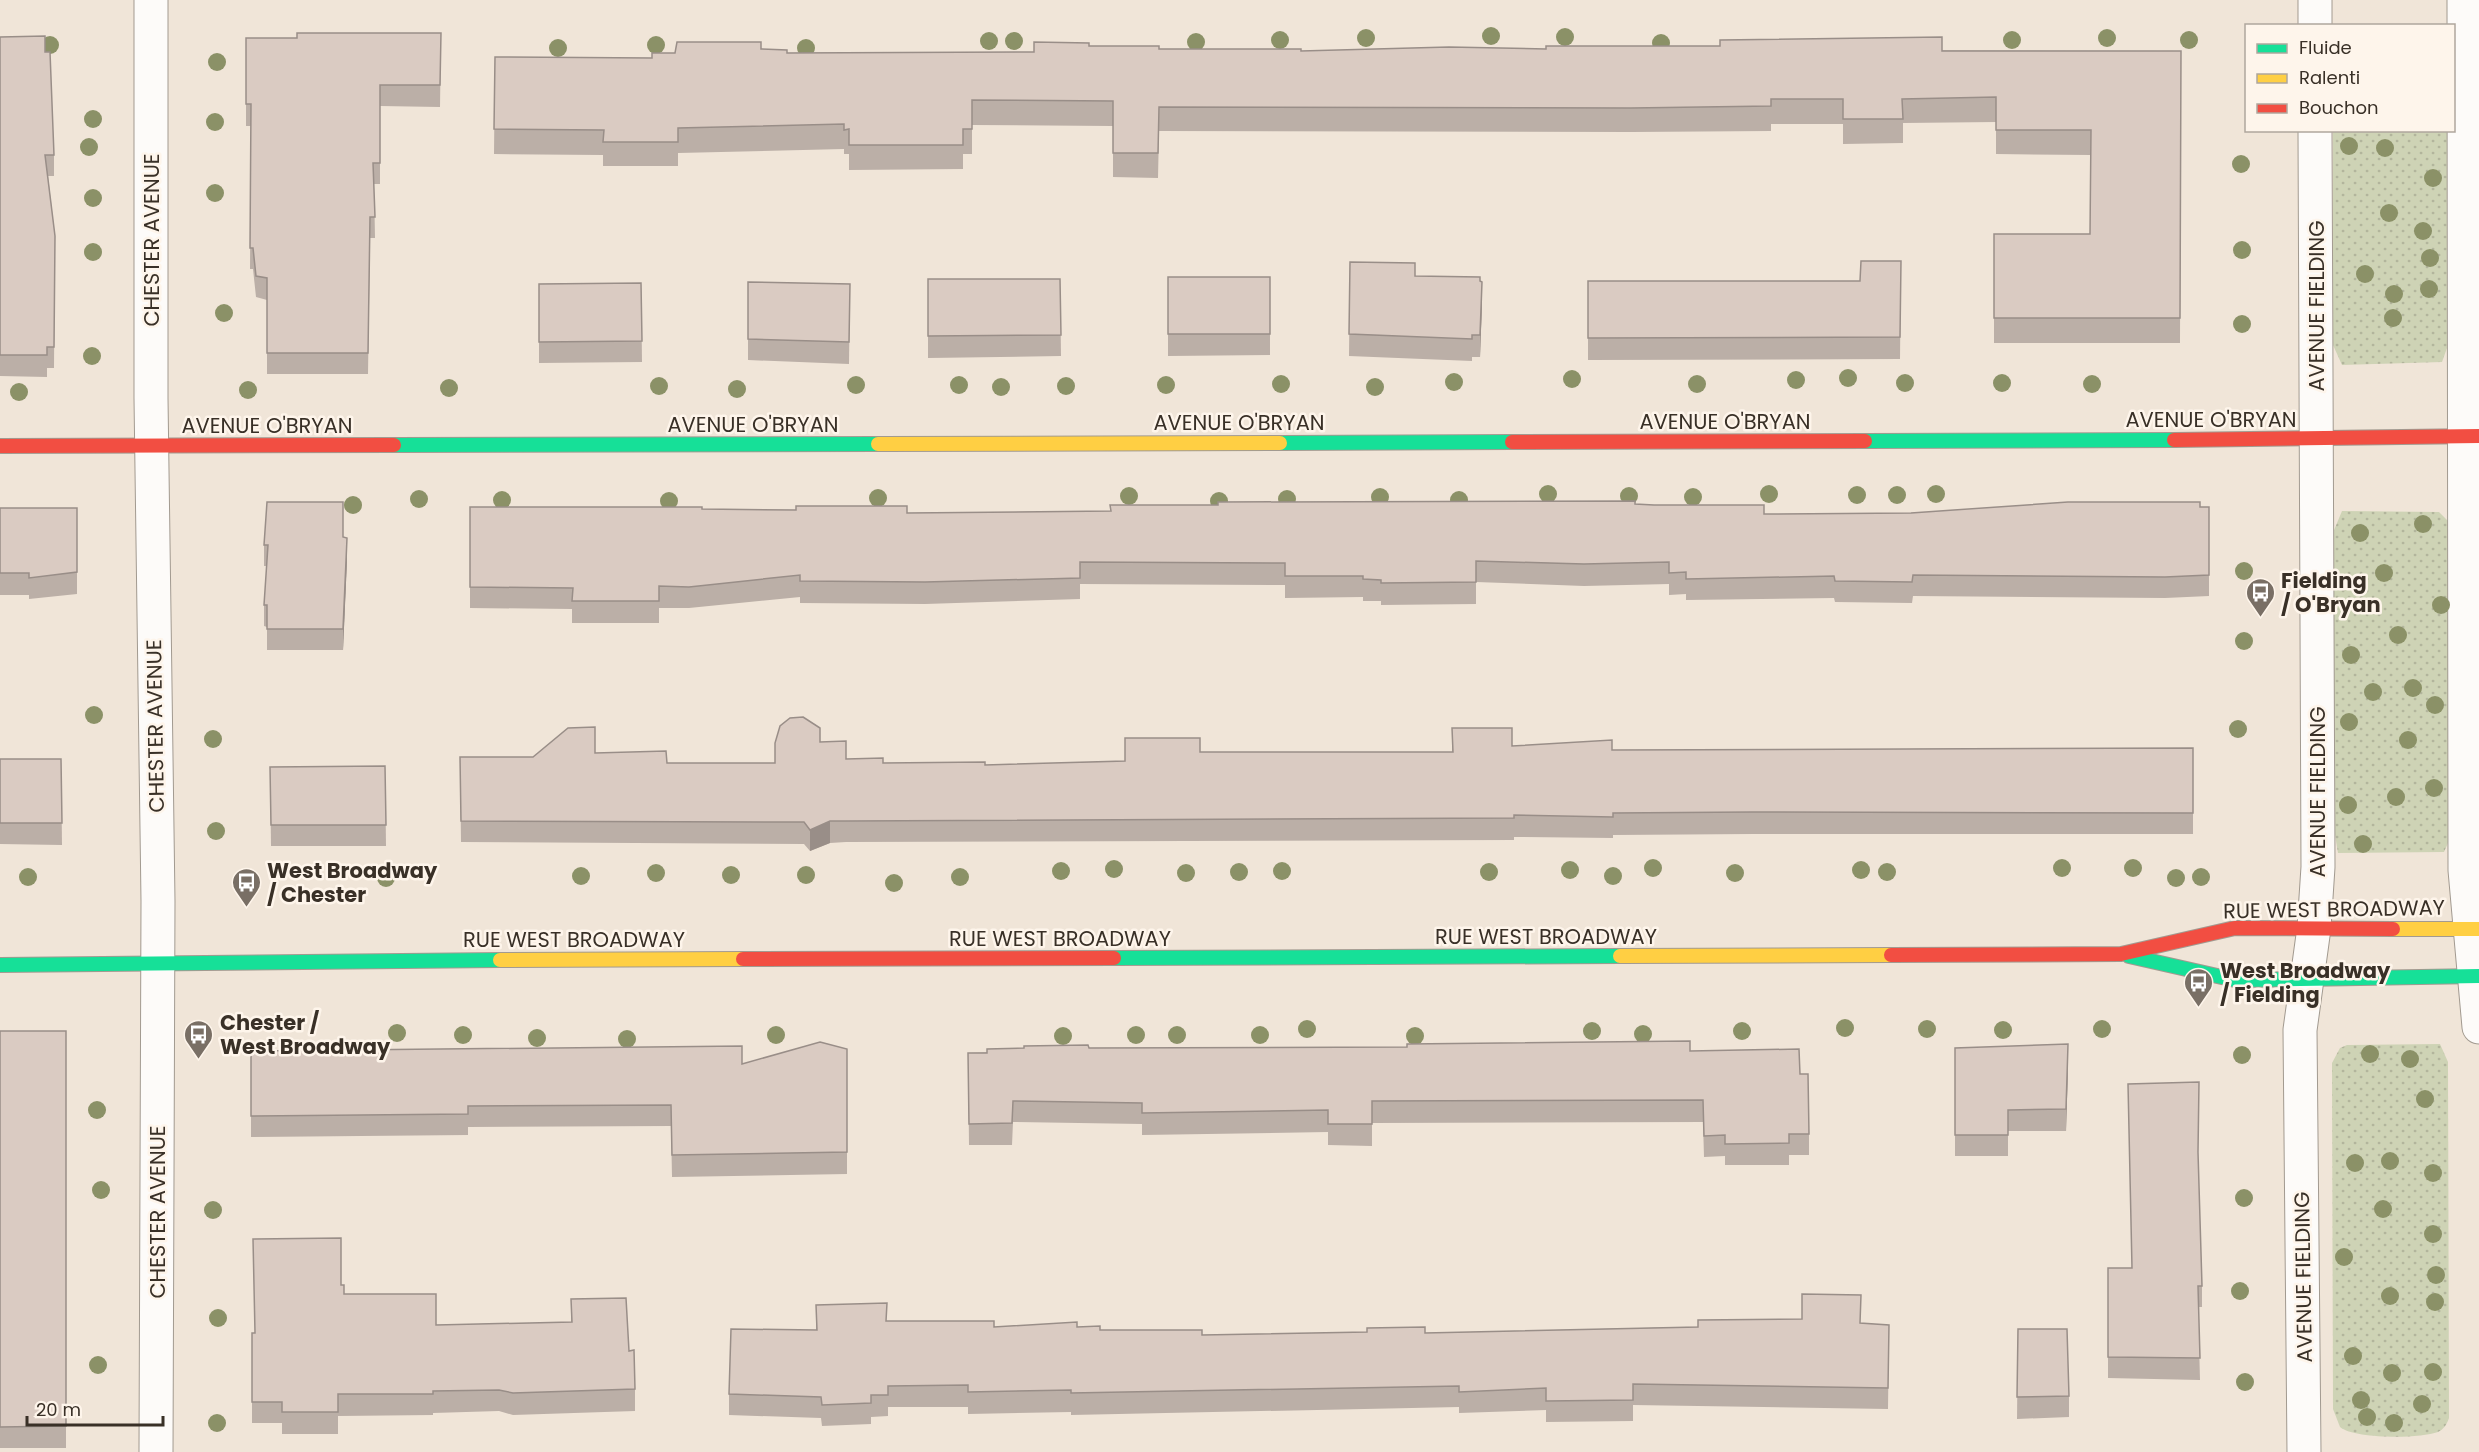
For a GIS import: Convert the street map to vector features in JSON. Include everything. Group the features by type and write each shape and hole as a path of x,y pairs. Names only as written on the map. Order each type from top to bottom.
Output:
{"street":[{"name":"CHESTER AVENUE","path":"151,0 152,447 158,964 156,1452"},
{"path":"2315,0 2315,24"},
{"path":"2464,0 2472,436 2465,870 2475,928 2479,1027"},
{"name":"AVENUE FIELDING","path":"2304,1452 2300,1030 2314,928 2318,867 2315,132"},
{"name":"AVENUE O'BRYAN","path":"0,446 2317,439 2472,436"},
{"name":"RUE WEST BROADWAY","path":"0,965 206,962 2121,954 2235,928 2475,928"},
{"name":"RUE WEST BROADWAY","path":"2121,954 2235,980 2478,976"}],"green space":[{"path":"2333,132 2447,132 2447,348 2442,362 2342,365 2333,345"},
{"path":"2342,511 2439,512 2448,521 2448,843 2444,852 2338,853 2334,829 2332,535"},
{"path":"2440,1044 2448,1062 2449,1418 2442,1429 2429,1434 2387,1437 2359,1434 2340,1427 2333,1409 2332,1063 2340,1048 2347,1045"}],"building":[{"path":"297,33 441,33 440,85 380,85 380,163 373,163 375,217 370,217 368,353 267,353 267,278 256,276 253,248 250,248 251,104 246,104 246,38 297,38"},
{"path":"45,36 45,52 50,52 54,155 45,155 55,236 54,347 47,347 47,355 0,355 0,37"},
{"path":"1942,37 1942,51 2181,51 2180,318 1994,318 1994,234 2090,234 2091,130 1996,130 1996,97 1902,99 1903,119 1843,119 1843,99 1771,99 1771,106 1631,108 1159,107 1158,153 1113,153 1113,101 972,100 972,129 963,129 963,145 849,145 849,129 844,130 844,124 678,128 678,142 603,142 604,130 494,129 495,57 652,58 652,53 675,53 677,42 761,42 761,49 787,50 787,53 1034,52 1034,42 1089,43 1089,46 1159,46 1159,49 1301,49 1301,51 1449,47 1546,49 1546,46 1720,46 1720,40"},
{"path":"1861,261 1901,261 1900,337 1588,338 1588,281 1860,281"},
{"path":"1350,262 1415,263 1415,276 1480,277 1482,282 1480,335 1472,335 1472,339 1349,334"},
{"path":"1168,277 1270,277 1270,334 1168,334"},
{"path":"928,279 1060,279 1061,335 928,336"},
{"path":"748,282 850,284 849,342 748,339"},
{"path":"641,283 642,341 539,342 539,284"},
{"path":"1635,501 1635,504 1654,505 1764,505 1764,514 1911,513 2068,502 2200,502 2200,507 2209,507 2209,575 2165,577 1913,575 1912,582 1835,581 1834,576 1686,579 1686,572 1669,573 1669,562 1584,564 1476,561 1476,582 1381,583 1381,580 1363,579 1363,576 1285,576 1285,563 1080,562 1080,578 925,582 800,581 800,575 689,587 659,586 659,601 572,601 573,588 470,587 470,507 702,507 702,509 796,510 796,506 907,506 907,513 1111,511 1110,505 1218,505 1218,502"},
{"path":"267,502 343,502 343,537 347,538 343,629 267,629 267,605 264,605 268,545 264,545"},
{"path":"0,508 77,508 77,572 29,578 29,573 0,573"},
{"path":"803,717 820,728 820,742 846,741 846,759 883,758 883,763 985,762 985,765 1125,761 1125,738 1200,738 1200,752 1453,752 1452,728 1512,728 1512,746 1612,740 1612,750 2193,748 2193,813 1752,812 1613,813 1613,817 1514,815 1514,818 830,821 810,830 804,822 461,821 460,757 533,757 568,728 595,727 595,753 666,751 667,763 775,763 775,743 780,726 790,718"},
{"path":"0,759 61,759 62,823 0,823"},
{"path":"385,766 386,825 271,825 270,767"},
{"path":"0,1031 66,1031 66,1426 0,1427"},
{"path":"1690,1041 1690,1051 1799,1049 1800,1074 1808,1074 1809,1134 1789,1134 1789,1143 1725,1144 1725,1135 1704,1136 1703,1100 1372,1101 1372,1124 1328,1124 1328,1110 1142,1113 1142,1103 1013,1101 1012,1123 969,1124 968,1053 987,1053 987,1049 1088,1045 1089,1048 1407,1047 1407,1044"},
{"path":"820,1042 847,1049 847,1152 672,1155 671,1105 468,1106 468,1114 251,1116 251,1051 742,1046 742,1064"},
{"path":"2068,1044 2066,1109 2008,1110 2008,1135 1955,1135 1955,1048"},
{"path":"2199,1082 2198,1152 2202,1286 2198,1286 2200,1358 2108,1357 2108,1268 2132,1268 2128,1084"},
{"path":"341,1238 341,1285 344,1285 344,1294 436,1294 436,1325 572,1322 571,1299 626,1298 629,1351 634,1350 635,1389 513,1393 499,1390 433,1391 433,1394 338,1394 338,1412 282,1412 282,1402 252,1402 252,1333 255,1333 253,1239"},
{"path":"1802,1294 1861,1295 1860,1323 1889,1325 1888,1388 1633,1384 1633,1400 1546,1401 1546,1388 1459,1392 1459,1386 1071,1393 1071,1390 968,1392 968,1385 888,1386 888,1395 871,1395 871,1403 822,1405 821,1397 729,1394 731,1329 817,1330 816,1305 887,1303 886,1321 994,1321 994,1327 1077,1322 1077,1327 1100,1326 1100,1330 1202,1330 1202,1335 1367,1332 1367,1328 1425,1327 1425,1333 1698,1327 1698,1320 1802,1319"},
{"path":"2018,1329 2067,1329 2069,1396 2017,1397"}],"traffic: fast":[{"path":"1865,441 2174,440"},
{"path":"1280,443 1512,442"},
{"path":"394,445 878,444"},
{"path":"1114,958 1620,956"},
{"path":"2129,956 2235,980 2479,976"},
{"path":"0,965 500,960"}],"traffic: slow":[{"path":"878,444 1280,443"},
{"path":"2393,929 2479,929"},
{"path":"1620,956 1891,955"},
{"path":"500,960 743,959"}],"traffic: jam":[{"path":"2174,440 2479,436"},
{"path":"1512,442 1865,441"},
{"path":"0,446 394,445"},
{"path":"1891,955 2121,954 2235,928 2393,929"},
{"path":"743,959 1114,958"}],"place":[{"name":"Fielding / O'Bryan","path":"2260,618"},
{"name":"West Broadway / Chester","path":"246,908"},
{"name":"West Broadway / Fielding","path":"2199,1008"},
{"name":"Chester / West Broadway","path":"199,1060"}]}
